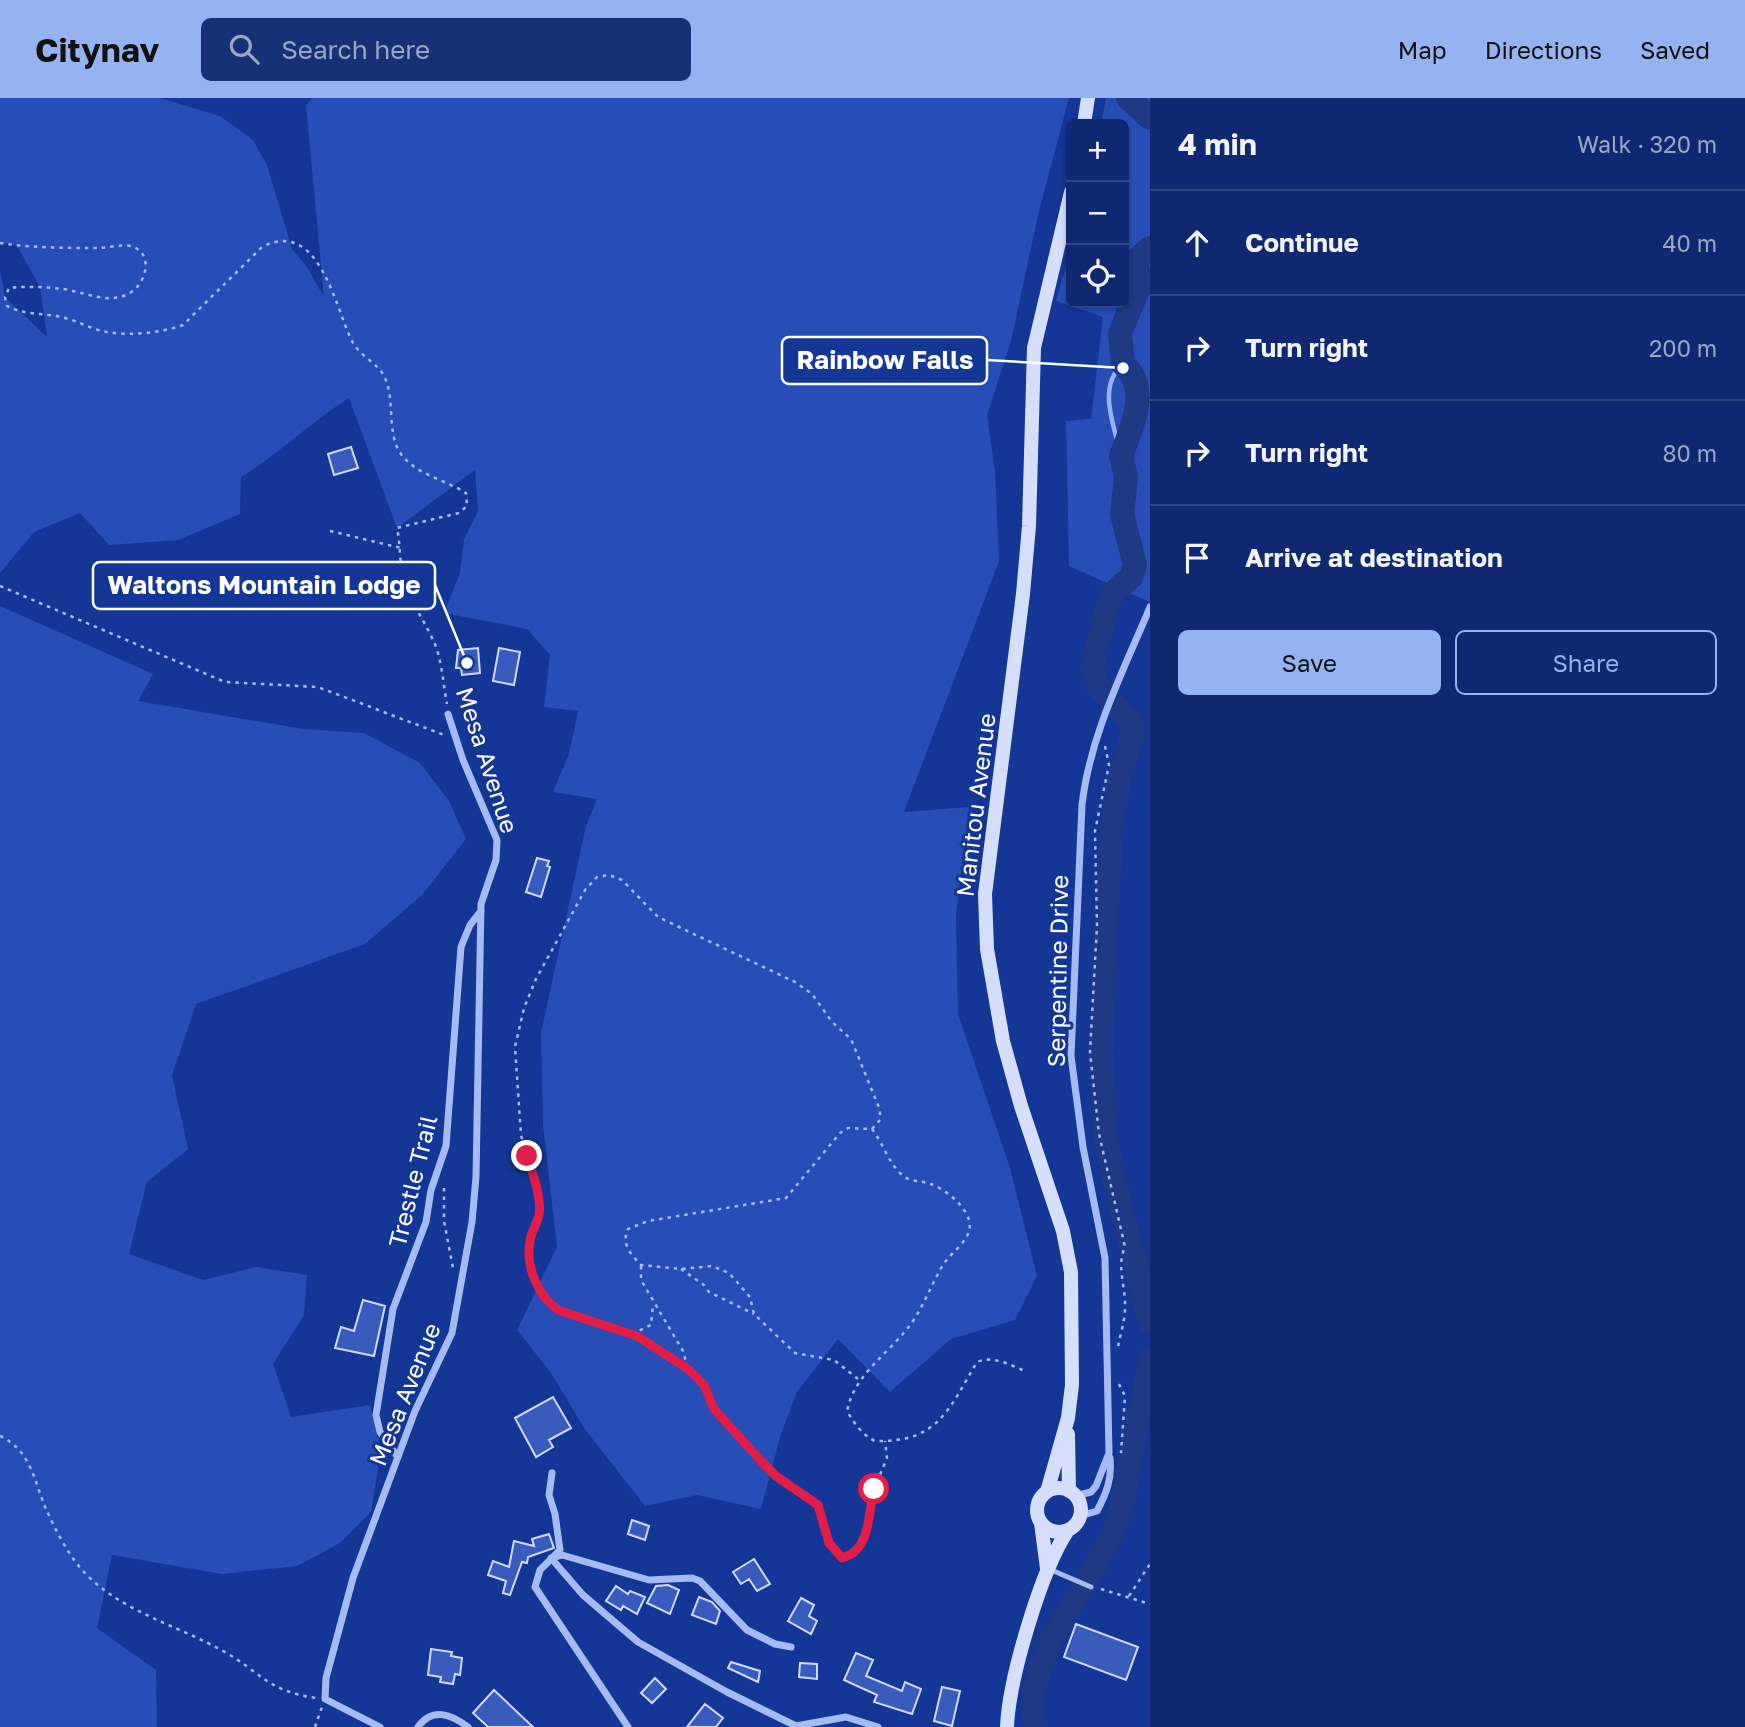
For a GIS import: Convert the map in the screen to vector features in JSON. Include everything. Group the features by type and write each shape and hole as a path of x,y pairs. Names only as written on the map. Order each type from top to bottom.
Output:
{"main road":[{"path":"1085,119 1088,99"},
{"name":"Manitou Avenue","path":"1066,213 1034,348 1024,580 1010,711 987,865 985,922 992,984 1003,1041 1021,1106 1063,1231 1071,1272 1073,1358 1068,1418 1072,1493"},
{"name":"Manitou Avenue","path":"1047,1492 1068,1418"},
{"path":"1007,1727 1013,1685 1048,1568 1068,1530 1080,1516 1080,1505 1072,1493 1058,1489 1047,1492 1038,1506 1048,1568"},
{"path":"1041,1523 1052,1531 1068,1530"}],"street":[{"name":"Serpentine Drive","path":"1072,1493 1091,1492 1109,1453 1105,1258 1083,1147 1071,1056 1082,805 1086,769 1150,607"},
{"name":"Mesa Avenue","path":"325,1699 326,1678 353,1578 397,1457 452,1333 476,1177 481,911 496,860 497,841 456,740 449,714"},
{"name":"Trestle Trail","path":"397,1457 380,1432 376,1415 393,1309 426,1222 436,1173 446,1146 450,1122 461,947 470,925 481,911"},
{"path":"1080,1516 1097,1511 1110,1485 1109,1453"},
{"path":"552,1473 549,1495 555,1514 560,1550 535,1578 535,1587 628,1727"},
{"path":"551,1558 562,1555 649,1580 692,1578 700,1581 747,1630 775,1644 791,1647"},
{"path":"551,1558 583,1595 638,1642 726,1692 797,1726 846,1717 878,1727"},
{"path":"325,1699 380,1727"},
{"path":"418,1727 433,1714 445,1714 468,1727"}],"lane":[{"path":"1048,1568 1091,1587"}],"path":[{"name":"Mesa Avenue","path":"0,243 61,248 130,246 141,253 147,265 145,276 135,289 121,297 106,299 67,290 20,287 9,288 5,297 7,306 16,311 62,317 106,332 137,334 167,331 183,325 262,247 275,240 297,242 307,250 339,303 356,347 385,377 398,449 410,465 466,493 467,506 459,513 397,528 401,548 399,562 405,584 420,619 434,640 449,714"},
{"path":"330,531 401,548"},
{"path":"0,586 225,682 318,687 456,740"},
{"path":"1101,735 1109,765 1095,831 1097,926 1090,1052 1099,1134 1125,1247 1121,1253 1121,1271 1125,1308 1116,1358"},
{"path":"872,1129 880,1120 880,1110 851,1039 832,1022 813,994 795,982 658,917 622,880 609,875 597,877 585,890 566,920 536,979 515,1047 521,1135 539,1199 539,1215 528,1252 540,1292 549,1304 558,1310 632,1334 688,1369 704,1385 714,1409 760,1460 776,1476 818,1505 829,1543 842,1558 853,1555 863,1540 874,1489 887,1458 885,1441"},
{"path":"688,1369 683,1351 640,1280 641,1265 626,1247 628,1229 648,1221 786,1199 840,1133 848,1128 872,1129"},
{"path":"872,1129 902,1176 914,1182 929,1184 946,1193 960,1204 968,1217 970,1227 967,1238 945,1262 914,1320 899,1340 859,1380 847,1411 866,1437 885,1441 928,1431 941,1421 977,1362 985,1359 1000,1361 1025,1371"},
{"path":"436,1173 444,1178 447,1245 454,1273 461,1282"},
{"path":"641,1265 681,1269 712,1266 729,1273 750,1297 754,1314"},
{"path":"681,1269 704,1284 709,1292 754,1314 795,1353 834,1360 859,1380"},
{"path":"632,1334 651,1325 653,1301"},
{"path":"1119,1383 1125,1396 1120,1458"},
{"path":"0,1436 15,1444 28,1459 47,1511 84,1572 113,1597 222,1650 254,1674 284,1691 325,1699 315,1727"},
{"path":"1129,1596 1150,1564"},
{"path":"1091,1587 1150,1604"}],"shaded area":[{"path":"0,98 160,98 220,116 253,140 267,165 292,249 307,267 324,297 306,105 312,98 1069,98 1039,211 1011,341 987,415 995,472 999,561 904,812 969,807 956,914 958,1014 1010,1168 1037,1276 1015,1320 951,1339 890,1392 838,1339 797,1392 781,1434 761,1509 697,1495 645,1506 584,1428 551,1373 517,1330 557,1247 543,1125 541,1033 586,826 597,799 553,792 569,754 578,711 544,707 550,655 527,629 444,613 460,573 464,539 478,511 475,470 397,528 349,398 241,477 240,514 178,540 109,545 80,513 34,532 0,573 0,270 5,297 47,337 40,287 17,246 0,242"},
{"path":"1106,98 1150,98 1150,602 1069,566 1066,421 1091,419 1103,317 1077,308 1129,308 1129,119 1102,119"},
{"path":"1066,266 1066,304 1056,301"},
{"path":"0,606 153,674 138,701 304,729 364,733 420,763 449,801 466,839 422,895 365,944 196,1004 172,1075 188,1149 147,1182 129,1254 203,1280 256,1267 307,1275 304,1315 273,1364 291,1417 370,1405 381,1451 371,1512 340,1543 297,1566 222,1574 112,1555 97,1628 156,1670 157,1727 0,1727"}],"building":[{"path":"351,447 358,468 334,475 328,454"},
{"path":"478,648 480,673 462,675 461,668 456,668 458,650"},
{"path":"499,648 520,652 514,685 493,681"},
{"path":"537,858 549,861 547,866 550,867 541,897 526,892"},
{"path":"363,1300 385,1306 374,1356 335,1348 341,1327 354,1331"},
{"path":"553,1397 571,1428 549,1440 553,1447 536,1457 515,1418"},
{"path":"632,1520 649,1526 645,1540 628,1534"},
{"path":"549,1534 554,1548 528,1557 527,1563 522,1562 510,1595 503,1593 506,1581 488,1575 493,1561 509,1567 514,1541 534,1546 532,1539"},
{"path":"754,1559 770,1584 757,1591 749,1579 741,1584 733,1572"},
{"path":"668,1585 679,1590 670,1614 647,1603 656,1586"},
{"path":"616,1586 628,1594 630,1591 645,1597 637,1614 623,1606 621,1610 606,1601"},
{"path":"699,1597 712,1602 720,1611 716,1624 692,1615"},
{"path":"801,1598 814,1605 809,1616 817,1621 811,1634 788,1621"},
{"path":"1076,1624 1138,1647 1126,1680 1064,1657"},
{"path":"431,1649 452,1652 451,1656 462,1658 460,1675 455,1674 453,1684 440,1682 441,1677 428,1675"},
{"path":"856,1653 873,1660 866,1676 902,1691 905,1682 921,1689 912,1714 874,1702 877,1695 844,1680"},
{"path":"731,1662 760,1671 758,1682 728,1668"},
{"path":"800,1663 817,1664 817,1679 799,1677"},
{"path":"655,1678 666,1689 652,1703 641,1693"},
{"path":"942,1687 960,1691 952,1726 934,1721"},
{"path":"494,1690 533,1727 488,1727 473,1713"},
{"path":"705,1704 723,1718 716,1727 687,1727"}],"waterway":[{"path":"1128,98 1150,118"},
{"path":"1150,248 1136,260 1140,285 1120,333 1123,364 1136,384 1137,395 1134,419 1121,456 1126,477 1122,514 1135,565 1131,577 1114,592 1109,602 1092,666 1097,685 1131,722 1133,735 1120,772 1110,848 1101,1051 1107,1148 1150,1323"},
{"path":"1121,456 1109,396 1110,384 1123,364"},
{"path":"1036,1727 1034,1701 1038,1675 1047,1650 1103,1554 1118,1520 1150,1358"}],"place":[{"name":"Rainbow Falls","path":"1123,368"},
{"name":"Waltons Mountain Lodge","path":"467,663"}],"route":[{"path":"527,1156 539,1199 539,1215 528,1252 540,1292 549,1304 558,1310 637,1336 688,1369 704,1385 714,1409 760,1460 776,1476 806,1494 818,1505 828,1530 829,1543 842,1558 853,1555 859,1549 867,1528 874,1489"}]}
